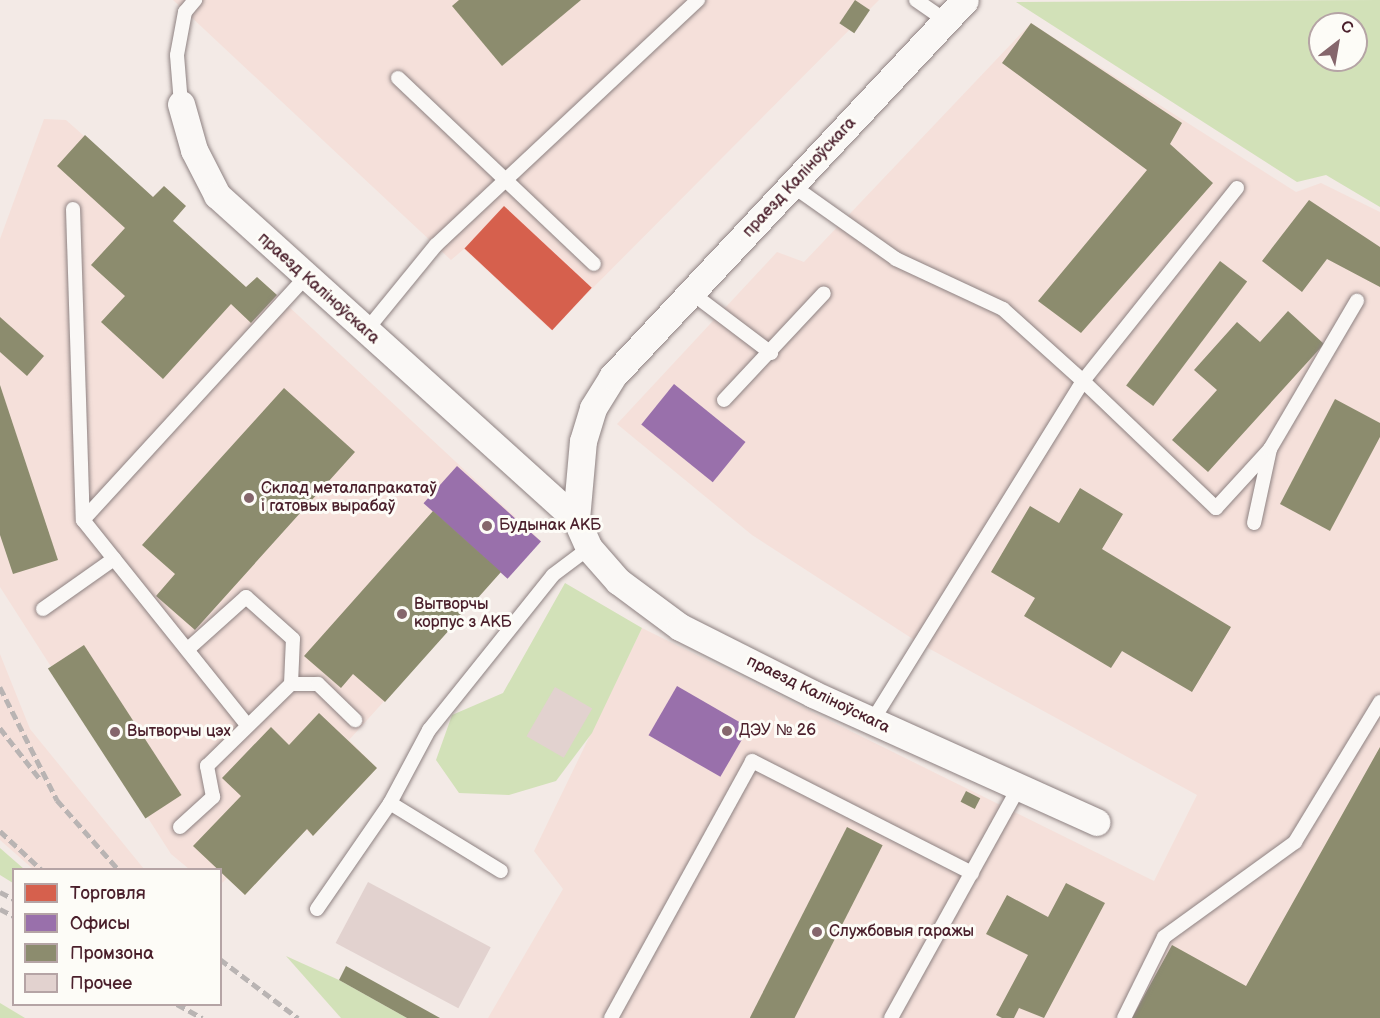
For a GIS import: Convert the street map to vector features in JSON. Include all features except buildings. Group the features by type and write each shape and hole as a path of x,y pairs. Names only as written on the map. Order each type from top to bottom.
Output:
{"street":[{"name":"праезд Каліноўскага","path":"576,519 583,441 593,408 612,377 693,294 965,0"},
{"name":"праезд Каліноўскага","path":"181,104 194,150 217,195 305,278 576,519 589,548 618,581 680,627 873,721 1096,822"}],"lane":[{"name":"праезд Каліноўскага","path":"181,104 177,55 186,12 195,0"},
{"path":"365,332 436,245 698,0"},
{"path":"916,0 945,20"},
{"path":"398,78 503,182 594,264"},
{"path":"793,186 896,259 1003,309 1083,381 1216,508 1270,449 1357,301"},
{"path":"873,721 1083,381 1237,188"},
{"path":"73,209 83,519 247,725"},
{"path":"83,519 305,278"},
{"path":"724,400 771,353 824,293"},
{"path":"693,294 771,353"},
{"path":"1254,523 1270,449"},
{"path":"317,909 390,803 429,730 553,575 589,548"},
{"path":"43,609 114,559"},
{"path":"187,650 246,597 293,639 291,684"},
{"path":"180,827 213,797 207,766 291,684 318,684 355,720"},
{"path":"1124,1018 1164,937 1295,842 1380,702"},
{"path":"611,1018 752,761 972,873"},
{"path":"891,1018 1019,787"},
{"path":"390,803 501,872"}],"shaded area":[{"path":"173,0 879,0 551,330 464,249 451,260"},
{"path":"1031,23 1296,192 1321,183 1380,212 1380,1018 488,1018 563,889 534,851 642,628 1154,881 1197,795 919,643 752,535 617,424 777,252 804,262"},
{"path":"44,119 66,120 153,197 164,186 186,206 173,221 246,287 257,277 541,541 508,578 501,572 349,740 377,768 313,836 306,830 245,895 227,878 222,883 222,868 188,868 171,854 0,587 0,239"},
{"path":"0,654 30,729 143,868 32,868 0,840"}],"green space":[{"path":"1380,0 1380,207 1326,175 1297,182 1016,2"},
{"path":"565,583 642,628 592,733 556,781 509,795 459,793 436,760 452,715 503,693"},
{"path":"0,848 23,868 12,868 12,882 0,875"},
{"path":"286,956 339,980 407,1018 341,1018"},
{"path":"0,1003 25,1018 0,1018"}],"railway":[{"path":"0,687 57,800 117,868"},
{"path":"0,728 40,779"},
{"path":"0,831 40,868"},
{"path":"0,892 12,898"},
{"path":"0,909 12,915"},
{"path":"222,961 298,1018"},
{"path":"181,1006 202,1018"}],"place":[{"name":"Склад металапракатаў і гатовых вырабаў","path":"249,498"},
{"name":"Будынак АКБ","path":"487,526"},
{"name":"Вытворчы корпус з АКБ","path":"402,614"},
{"name":"ДЭУ № 26","path":"727,731"},
{"name":"Вытворчы цэх","path":"115,732"},
{"name":"Службовыя гаражы","path":"817,932"}]}
